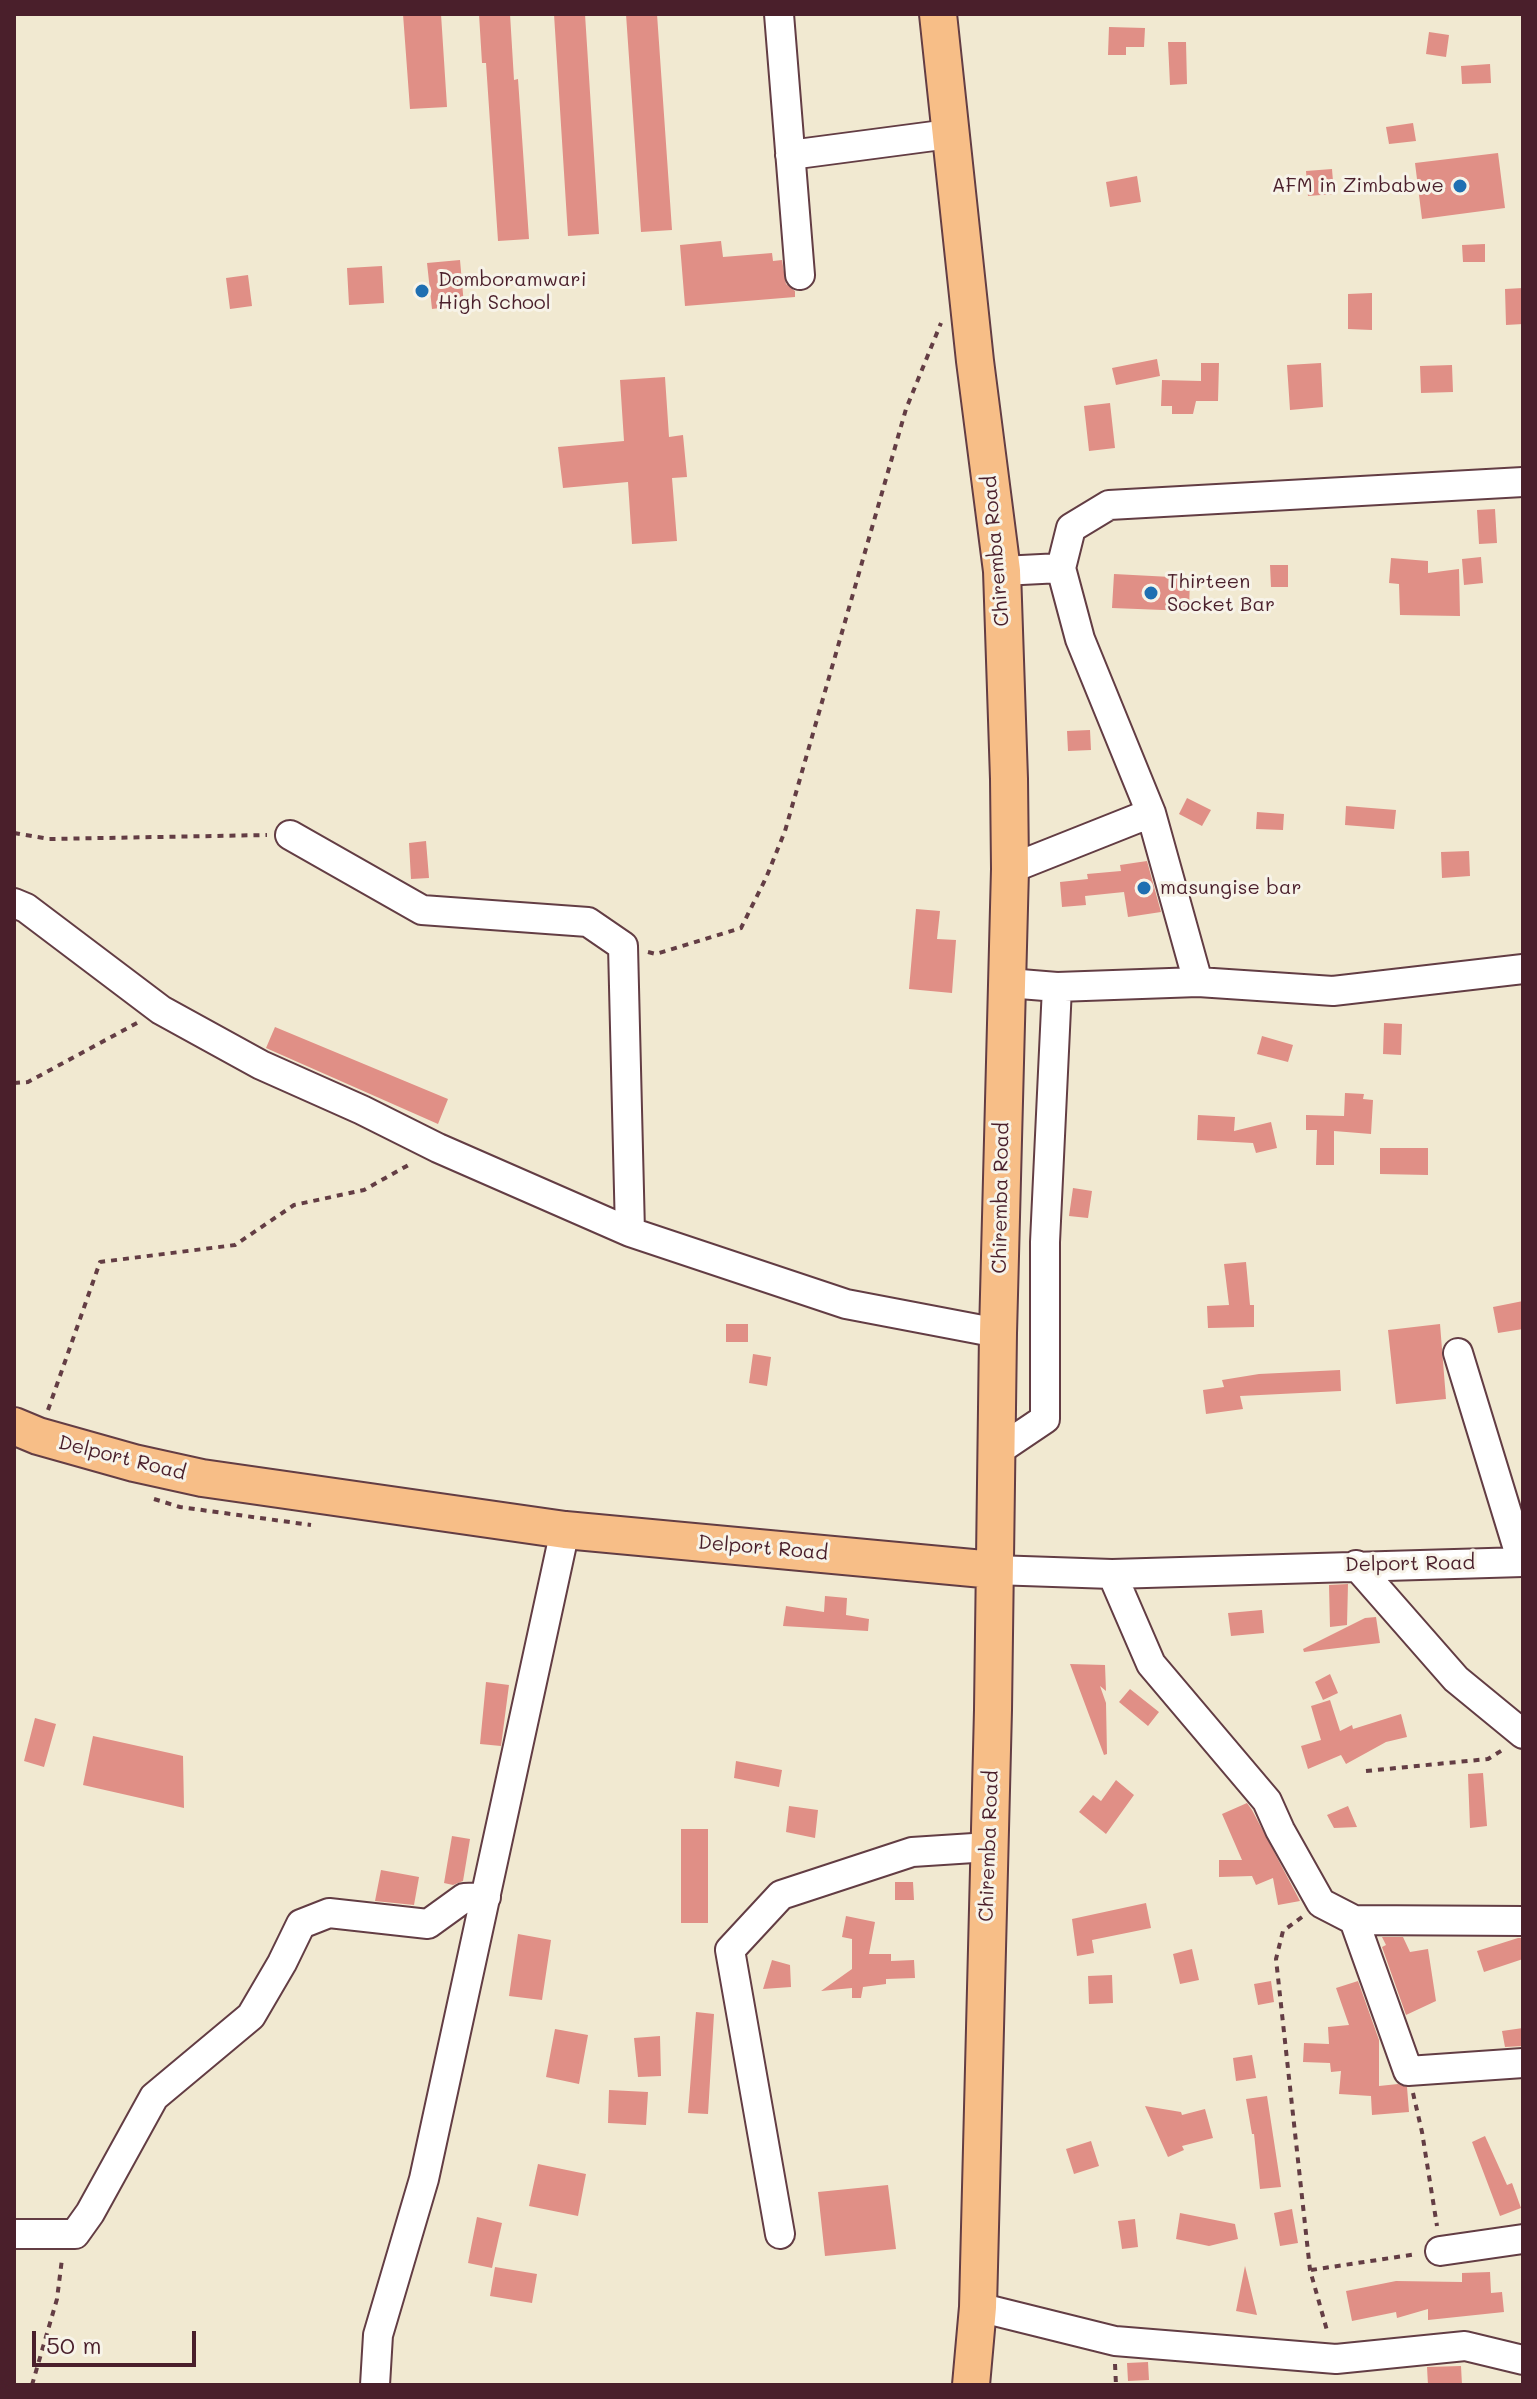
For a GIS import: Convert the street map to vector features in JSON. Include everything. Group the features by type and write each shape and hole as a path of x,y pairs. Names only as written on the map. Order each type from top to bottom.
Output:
{"main road":[{"name":"Chiremba Road","path":"938,14 949,134 1002,571 1010,869 978,2307 971,2385"},
{"name":"Delport Road","path":"26,1431 134,1463 202,1478 565,1530 994,1570"}],"street":[{"path":"779,14 800,275"},
{"path":"790,155 949,134"},
{"path":"1198,982 1151,813 1080,639 1061,568 1071,528 1109,505 1523,482"},
{"path":"1002,571 1061,568"},
{"path":"1010,869 1151,813"},
{"path":"290,835 422,910 588,922 623,946 630,1232"},
{"path":"14,903 26,908 161,1010 261,1065 438,1148 630,1232 846,1304 998,1333"},
{"path":"1008,983 1057,987 1198,982 1333,991 1523,969"},
{"path":"996,1452 1045,1419 1045,1242 1057,987"},
{"path":"1458,1353 1522,1562"},
{"path":"375,2385 378,2335 424,2179 565,1530"},
{"name":"Delport Road","path":"994,1570 1112,1574 1522,1562"},
{"path":"1356,1565 1456,1679 1517,1739"},
{"path":"1112,1574 1151,1664 1267,1801 1321,1903 1354,1920 1523,1921"},
{"path":"780,2234 730,1950 781,1895 912,1852 989,1847"},
{"path":"14,2234 75,2234 90,2213 154,2097 251,2016 301,1924 329,1913 428,1924 464,1898 486,1897"},
{"path":"1354,1920 1408,2071 1523,2063"},
{"path":"1440,2251 1523,2239"},
{"path":"978,2307 1115,2341 1336,2359 1465,2346 1523,2360"}],"path":[{"path":"623,946 656,954 741,928 785,831 906,409 941,323"},
{"path":"14,833 49,839 290,835"},
{"path":"14,1083 28,1082 161,1010"},
{"path":"26,1431 100,1262 235,1245 294,1205 364,1190 438,1148"},
{"path":"1366,1771 1488,1759 1517,1739"},
{"path":"1321,1903 1283,1931 1276,1959 1310,2270 1336,2359"},
{"path":"1310,2270 1440,2251 1422,2132 1408,2071"},
{"path":"32,2385 57,2299 66,2234"}],"building":[{"path":"403,14 441,14 447,107 410,109"},
{"path":"479,14 510,14 514,80 518,79 529,239 498,241 486,63 482,63"},
{"path":"554,14 585,14 599,234 568,236"},
{"path":"626,14 657,14 672,230 641,232"},
{"path":"1109,27 1145,28 1144,47 1126,47 1126,55 1108,55"},
{"path":"1429,32 1449,35 1446,57 1426,54"},
{"path":"1168,42 1186,42 1187,84 1170,85"},
{"path":"1490,64 1491,83 1462,84 1461,66"},
{"path":"1413,123 1416,141 1389,144 1386,127"},
{"name":"AFM in Zimbabwe","path":"1498,153 1505,208 1422,219 1415,163"},
{"path":"1332,169 1334,194 1308,196 1306,171"},
{"path":"1137,176 1141,202 1110,207 1106,182"},
{"path":"721,241 723,257 772,253 773,261 782,260 786,284 795,291 795,297 685,306 680,245"},
{"path":"1485,244 1485,262 1463,262 1462,245"},
{"path":"460,260 464,305 432,309 427,263"},
{"path":"382,266 384,303 349,305 347,268"},
{"path":"248,275 252,306 230,309 226,278"},
{"path":"1523,288 1523,324 1506,325 1505,289"},
{"path":"1372,293 1372,330 1348,329 1348,294"},
{"path":"1157,359 1160,376 1116,385 1112,368"},
{"path":"1201,363 1219,363 1218,401 1196,401 1193,414 1172,414 1172,406 1161,406 1162,380 1201,381"},
{"path":"1321,363 1323,407 1290,410 1287,365"},
{"path":"1452,365 1453,392 1421,393 1420,366"},
{"path":"665,377 669,437 683,435 687,477 672,478 677,541 632,544 628,482 563,488 558,447 624,441 620,380"},
{"path":"1110,403 1115,448 1089,451 1084,406"},
{"path":"1495,509 1497,543 1479,544 1477,510"},
{"path":"1481,557 1483,583 1464,585 1462,559"},
{"path":"1391,558 1428,561 1428,573 1459,569 1460,616 1400,615 1399,584 1389,583"},
{"path":"1270,565 1288,565 1288,587 1271,587"},
{"name":"Thirteen Socket Bar","path":"1114,574 1190,578 1189,611 1112,608"},
{"path":"1090,730 1091,750 1068,751 1067,731"},
{"path":"1187,798 1211,810 1202,826 1179,814"},
{"path":"1346,806 1396,810 1394,829 1345,825"},
{"path":"1257,812 1284,814 1283,830 1256,829"},
{"path":"426,841 429,878 411,879 409,843"},
{"path":"1469,851 1470,876 1442,878 1441,852"},
{"path":"1147,861 1161,912 1128,917 1124,892 1085,896 1086,905 1062,907 1060,882 1088,879 1087,874 1121,871 1120,865"},
{"path":"916,909 940,911 937,939 956,940 952,993 909,989"},
{"path":"1384,1023 1402,1024 1401,1055 1383,1054"},
{"path":"275,1027 448,1099 438,1124 266,1048"},
{"path":"1262,1036 1293,1045 1288,1062 1257,1054"},
{"path":"1345,1093 1364,1094 1363,1099 1373,1100 1371,1134 1334,1131 1334,1165 1316,1165 1317,1130 1306,1130 1306,1115 1344,1116"},
{"path":"1198,1115 1235,1117 1234,1131 1271,1122 1277,1148 1256,1153 1253,1143 1197,1140"},
{"path":"1380,1148 1428,1148 1428,1175 1380,1174"},
{"path":"1073,1188 1092,1191 1088,1218 1069,1216"},
{"path":"1246,1262 1250,1305 1254,1305 1254,1327 1208,1328 1207,1306 1229,1305 1224,1264"},
{"path":"1523,1301 1523,1329 1498,1333 1493,1307"},
{"path":"726,1324 748,1324 748,1342 726,1342"},
{"path":"1440,1324 1446,1399 1396,1404 1388,1330"},
{"path":"753,1354 771,1357 767,1386 749,1383"},
{"path":"1340,1370 1341,1391 1240,1396 1243,1409 1206,1414 1203,1390 1224,1387 1222,1380 1259,1374"},
{"path":"1348,1584 1347,1625 1330,1627 1329,1585"},
{"path":"825,1596 847,1598 846,1615 869,1619 868,1631 783,1626 786,1606 824,1612"},
{"path":"1262,1610 1264,1633 1231,1636 1228,1613"},
{"path":"1376,1617 1380,1643 1304,1652 1303,1649 1365,1618"},
{"path":"1070,1664 1105,1665 1106,1691 1100,1686 1106,1703 1107,1754 1104,1755"},
{"path":"1330,1674 1338,1693 1323,1700 1315,1682"},
{"path":"486,1682 509,1685 501,1746 480,1744"},
{"path":"1130,1689 1159,1712 1148,1726 1119,1702"},
{"path":"1330,1700 1340,1731 1352,1725 1353,1729 1401,1714 1407,1737 1386,1742 1346,1764 1341,1755 1308,1769 1301,1746 1321,1740 1311,1706"},
{"path":"35,1718 56,1724 44,1767 24,1761"},
{"path":"93,1736 183,1756 184,1808 83,1785"},
{"path":"736,1761 782,1770 779,1787 734,1778"},
{"path":"1483,1773 1487,1826 1470,1828 1468,1774"},
{"path":"1116,1780 1134,1795 1106,1834 1079,1812 1093,1795 1101,1801"},
{"path":"1247,1803 1300,1901 1278,1905 1273,1878 1256,1885 1252,1876 1219,1877 1219,1860 1242,1860 1222,1814"},
{"path":"789,1806 818,1810 815,1838 786,1832"},
{"path":"1348,1806 1357,1827 1334,1828 1327,1815"},
{"path":"681,1829 708,1829 708,1923 681,1923"},
{"path":"452,1836 470,1839 463,1881 453,1885 444,1883"},
{"path":"381,1870 419,1877 414,1905 375,1901"},
{"path":"895,1882 913,1882 914,1900 895,1900"},
{"path":"1146,1903 1151,1928 1092,1940 1094,1953 1077,1956 1072,1919"},
{"path":"846,1916 875,1922 869,1954 891,1954 891,1961 914,1960 915,1978 886,1979 886,1984 863,1987 861,1998 852,1998 852,1988 821,1991 852,1969 852,1939 842,1937"},
{"path":"518,1934 551,1940 542,2000 509,1996"},
{"path":"1382,1937 1403,1937 1410,1952 1428,1949 1436,2001 1406,2015 1382,1947 1386,1945"},
{"path":"1523,1938 1523,1959 1484,1972 1477,1951"},
{"path":"1192,1949 1199,1980 1180,1984 1173,1954"},
{"path":"772,1960 790,1965 791,1987 763,1989"},
{"path":"1112,1975 1113,2003 1089,2004 1088,1976"},
{"path":"1271,1981 1274,2002 1258,2005 1254,1984"},
{"path":"1358,1981 1379,2040 1379,2086 1398,2084 1407,2087 1409,2112 1372,2115 1371,2096 1339,2094 1341,2071 1331,2072 1330,2063 1303,2062 1304,2043 1329,2044 1328,2027 1349,2025 1336,1988"},
{"path":"696,2012 714,2014 708,2114 688,2113"},
{"path":"1523,2028 1523,2046 1505,2047 1502,2031"},
{"path":"555,2029 588,2035 579,2084 546,2077"},
{"path":"660,2036 661,2076 638,2077 634,2038"},
{"path":"1252,2055 1256,2078 1236,2081 1233,2058"},
{"path":"609,2090 648,2092 646,2125 608,2123"},
{"path":"1267,2096 1281,2187 1260,2189 1254,2134 1246,2099"},
{"path":"1145,2106 1181,2112 1182,2115 1205,2109 1213,2138 1182,2146 1184,2150 1168,2157"},
{"path":"1485,2136 1507,2185 1512,2183 1521,2208 1500,2216 1472,2142"},
{"path":"1091,2141 1099,2166 1074,2174 1066,2149"},
{"path":"538,2164 586,2174 578,2216 529,2206"},
{"path":"888,2185 896,2249 825,2256 818,2192"},
{"path":"1292,2209 1298,2243 1280,2246 1274,2213"},
{"path":"1180,2213 1235,2224 1238,2239 1209,2246 1176,2239"},
{"path":"477,2217 502,2223 492,2268 468,2263"},
{"path":"1135,2219 1138,2247 1122,2249 1118,2221"},
{"path":"1245,2266 1257,2315 1236,2311"},
{"path":"495,2267 537,2274 532,2303 490,2296"},
{"path":"1490,2272 1491,2293 1502,2292 1504,2312 1428,2320 1428,2309 1397,2318 1396,2312 1352,2321 1346,2291 1396,2281 1462,2282 1462,2273"},
{"path":"1148,2362 1149,2380 1128,2381 1127,2363"},
{"path":"1461,2366 1462,2385 1428,2385 1427,2367"}],"place":[{"name":"AFM in Zimbabwe","path":"1460,186"},
{"name":"Domboramwari High School","path":"422,291"},
{"name":"Thirteen Socket Bar","path":"1151,593"},
{"name":"masungise bar","path":"1144,888"}]}
